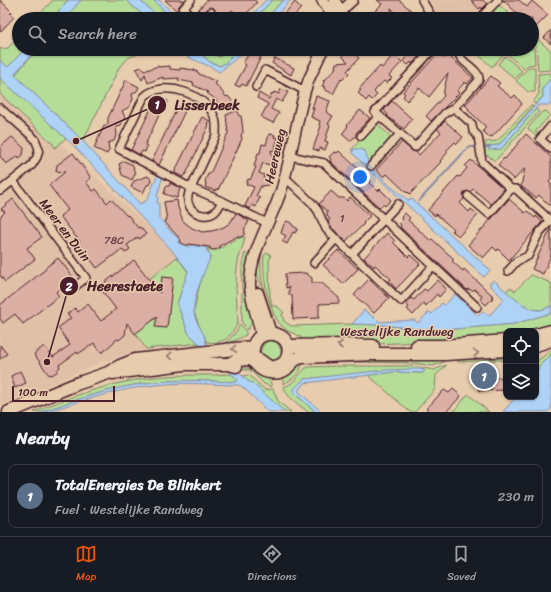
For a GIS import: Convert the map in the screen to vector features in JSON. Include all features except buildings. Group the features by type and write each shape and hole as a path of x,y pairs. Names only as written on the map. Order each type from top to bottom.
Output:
{"main road":[{"path":"322,0 333,12"},
{"path":"334,0 336,12"},
{"name":"Heereweg","path":"266,335 259,321 251,294 250,283 252,268 257,246 281,192 308,79 320,56"},
{"path":"539,334 551,331"},
{"path":"277,334 283,338 288,346 287,359 280,369 272,373 266,371 255,362 253,346 256,341 266,335 277,334"},
{"path":"539,344 551,340"},
{"name":"Westelijke Randweg","path":"288,346 442,346 503,341"},
{"path":"9,412 76,384 108,373 135,360 253,346"},
{"name":"Westelijke Randweg","path":"280,369 286,368 293,360 303,357 373,354 446,354 503,350"},
{"path":"108,373 121,373 154,367 184,364 226,364 234,366 255,362"}],"street":[{"path":"187,12 183,8 191,0"},
{"path":"341,12 353,0"},
{"path":"422,0 428,12"},
{"path":"485,12 493,2"},
{"path":"427,56 375,112 415,147 445,113 454,108 479,80 480,77 478,74 460,56"},
{"path":"256,87 265,70 305,90"},
{"path":"222,201 217,211 202,215 195,213 188,202 188,193 191,188 216,135 217,127 211,110 203,102 184,92 161,88 150,92 144,97 119,149 191,188 222,201 267,223"},
{"path":"0,108 35,139 39,149 37,157 32,165 0,191"},
{"path":"454,108 472,124 473,131 480,140 482,162 511,189 516,189 551,221 539,233 528,256 517,261 508,271"},
{"path":"361,136 378,116"},
{"path":"551,126 540,139 551,149"},
{"path":"371,166 400,134"},
{"path":"290,156 324,163 477,307"},
{"path":"284,179 289,181 312,203 326,229 401,301 433,266"},
{"name":"Meer en Duin","path":"13,181 86,278 69,291"},
{"path":"468,196 489,214 511,189"},
{"path":"352,254 398,204"},
{"path":"314,263 336,239"}],"shaded area":[{"path":"429,0 484,0 489,6 483,12 435,12"},
{"path":"0,85 192,269 182,310 199,343 146,349 102,362 0,406"}],"green space":[{"path":"53,0 68,0 58,12 42,12"},
{"path":"81,0 126,0 139,12 70,12"},
{"path":"139,0 153,0 166,12 153,12"},
{"path":"272,0 283,0 272,12 261,12"},
{"path":"499,5 507,12 495,12 493,10"},
{"path":"539,40 551,51 551,70 538,71 537,56 539,56"},
{"path":"12,44 12,56 19,56 8,68 0,61 0,48 8,48"},
{"path":"31,56 133,56 120,66 83,141 15,75"},
{"path":"203,56 232,56 226,63 220,66 210,62"},
{"path":"480,56 502,56 492,67"},
{"path":"505,56 522,71 515,79 498,64"},
{"path":"509,56 535,56 535,64 528,65 524,69"},
{"path":"529,67 535,67 535,92 528,92 516,81"},
{"path":"551,73 551,78 543,88 543,97 535,104 533,102 539,94 538,74"},
{"path":"0,78 66,138 55,148 53,144 0,94"},
{"path":"531,105 533,106 499,145 489,146 501,149 536,109 539,112 495,161 487,155 484,159 485,142 497,141"},
{"path":"546,111 550,115 535,132 539,134 537,137 528,129 542,112"},
{"path":"376,123 391,137 368,164 367,160 354,149 353,151 351,150"},
{"path":"245,237 238,260 236,275 238,322 232,333 223,341 206,342 194,312 197,295 209,252 207,248 217,250 238,238"},
{"path":"245,253 250,257 247,284 242,290 242,264"},
{"path":"269,253 271,256 269,261 270,296 272,306 277,306 284,313 282,314 284,321 291,326 352,324 382,325 428,330 454,329 514,324 551,313 551,328 539,330 539,328 503,328 503,337 489,339 377,344 304,341 300,337 285,329 279,323 274,314 267,295 265,284 264,255"},
{"path":"259,256 261,256 263,287 273,316 268,317 264,292 257,274"},
{"path":"177,257 188,272 177,304 189,334 199,343 146,349 135,333 159,316 160,296 148,280"},
{"path":"531,275 551,283 551,306 545,309 535,310 521,304 506,292 510,287 515,291"},
{"path":"248,287 253,322 247,330 242,322 242,293"},
{"path":"240,324 246,332 246,335 220,345 237,331"},
{"path":"269,340 277,342 281,350 281,355 275,360 269,359 260,353 263,345"},
{"path":"551,350 551,355 539,368 539,360"},
{"path":"339,357 442,359 444,362 433,366 413,363 305,363"},
{"path":"503,358 503,361 458,362 457,360"},
{"path":"302,360 301,368 297,375 283,384 283,376"},
{"path":"446,365 436,375 435,389 415,412 410,412 368,375 388,373 304,379 294,393 316,412 308,412 287,394 284,387 295,380 302,371 308,367 412,366 434,370","holes":["424,370 423,373 396,372"]},
{"path":"239,368 250,368 264,374 268,378 272,387 264,384 250,370 241,370"},
{"path":"231,374 239,380 236,382 180,381 133,385 106,391 41,412 34,412 82,393 133,380 175,375"},
{"path":"249,375 265,390 273,389 278,401 291,412 285,412 242,376"},
{"path":"468,394 489,412 453,412"}],"water":[{"path":"68,0 81,0 70,12 58,12"},
{"path":"126,0 139,0 153,12 139,12"},
{"path":"153,0 159,0 172,12 166,12"},
{"path":"266,0 272,0 261,12 255,12"},
{"path":"283,0 291,0 280,12 272,12"},
{"path":"18,56 31,56 15,73 15,75 80,138 140,204 147,200 158,174 163,176 157,196 157,203 159,204 159,218 179,239 178,243 190,247 192,245 207,248 207,251 211,256 200,284 194,306 195,316 206,343 285,412 268,412 239,385 184,383 166,384 121,391 91,398 47,412 41,412 93,395 133,385 169,381 235,382 238,380 189,334 177,304 188,271 170,248 73,145 0,78 0,61 8,67"},
{"path":"185,56 203,56 210,62 220,66 226,63 232,56 239,56 219,72"},
{"path":"551,78 551,105 539,105 501,149 488,150 489,146 499,145 543,97 543,88"},
{"path":"354,149 359,149 366,152 368,164 390,186 408,200 412,199 490,270 484,277 352,153"},
{"path":"494,280 521,303 539,310 551,306 551,313 514,324 454,329 428,330 382,325 352,324 364,310 380,322 414,320 418,323 429,312 432,314 442,303 445,305 455,294 478,316 483,311 489,316 504,299 489,284"},
{"path":"551,355 551,409 548,412 503,412 513,400 539,400 539,368"},
{"path":"421,369 425,371 423,373 394,372 305,383 299,389 299,392 322,412 316,412 294,393 294,389 304,379 385,370"}],"waterway":[{"path":"419,201 466,150 470,147 490,147"}],"place":[{"name":"Lisserbeek","path":"76,141"},
{"name":"Heerestaete","path":"47,362"},
{"name":"TotalEnergies De Blinkert","path":"484,376"}]}
